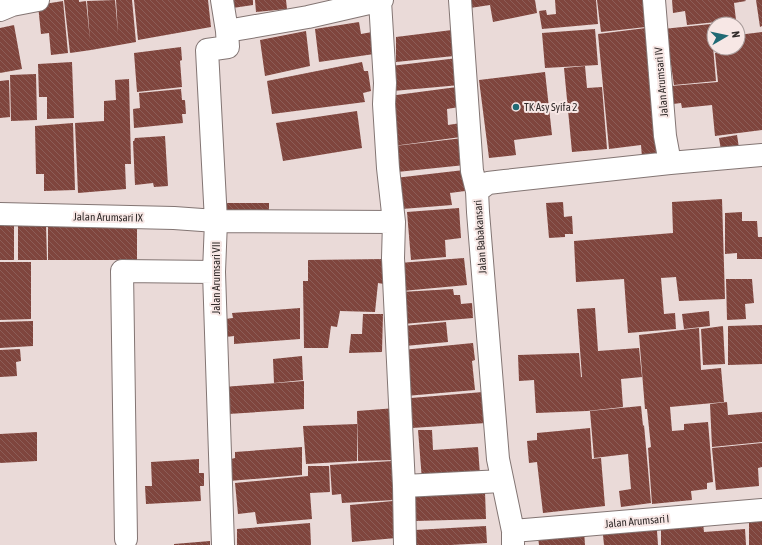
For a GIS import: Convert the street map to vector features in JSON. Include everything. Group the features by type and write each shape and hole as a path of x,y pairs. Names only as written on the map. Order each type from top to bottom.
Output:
{"street":[{"path":"0,10 12,5 38,0"},
{"path":"222,0 227,31 308,17 381,0 385,83 384,104 394,222 394,258 404,486 405,545"},
{"path":"460,0 472,171 477,191"},
{"name":"Jalan Arumsari IV","path":"654,0 666,136 670,163"},
{"name":"Jalan Arumsari VII","path":"223,545 214,272 216,221 207,50 228,47 227,31"},
{"name":"Jalan Babakansari","path":"513,538 498,459 477,191 488,183 670,163 762,155"},
{"name":"Jalan Arumsari IX","path":"0,214 174,218 216,221 394,222"},
{"path":"126,539 122,271 214,272"},
{"path":"404,486 502,481"},
{"name":"Jalan Arumsari I","path":"513,538 762,510"}],"building":[{"path":"64,0 79,0 79,2 86,1 90,40 87,1 115,0 118,33 116,0 132,0 136,42 70,53"},
{"path":"134,0 208,0 211,27 138,40"},
{"path":"225,0 253,0 253,5 226,9"},
{"path":"255,0 286,0 287,9 256,12"},
{"path":"469,0 535,0 537,13 493,22 490,5 470,8"},
{"path":"555,0 596,0 598,24 542,29 539,11 546,10 547,15 556,14"},
{"path":"597,0 643,0 646,27 601,32"},
{"path":"672,0 746,1 734,3 736,16 706,16 706,23 687,25 685,11 673,13"},
{"path":"756,0 762,0 762,26 760,27"},
{"path":"63,1 68,53 51,55 49,33 41,34 38,5"},
{"path":"359,22 361,34 372,32 374,54 319,62 315,29"},
{"path":"14,25 22,69 0,73 0,28"},
{"path":"706,25 706,56 714,56 716,81 674,85 670,58 665,59 663,29"},
{"path":"646,28 659,155 642,157 641,145 609,149 598,34"},
{"path":"595,29 598,65 545,68 542,33"},
{"path":"452,30 454,56 396,62 396,37"},
{"path":"306,31 310,66 265,76 260,40"},
{"path":"762,32 762,130 715,136 712,105 682,108 681,103 673,104 671,86 718,82 715,56 746,56 746,34"},
{"path":"181,47 182,60 180,61 182,87 137,92 134,53"},
{"path":"458,58 460,85 393,91 391,66"},
{"path":"72,62 74,118 47,119 47,97 39,97 38,64"},
{"path":"362,62 364,71 368,71 371,91 363,93 365,102 272,114 267,81"},
{"path":"585,66 587,88 602,87 607,149 572,152 564,68"},
{"name":"TK Asy Syifa 2","path":"545,72 552,135 514,140 516,155 489,158 479,80"},
{"path":"36,74 37,120 11,121 10,75"},
{"path":"129,79 131,164 125,164 126,189 78,193 75,123 104,121 104,101 116,100 115,80"},
{"path":"9,80 10,117 0,118 0,81"},
{"path":"457,87 459,107 447,109 448,125 461,123 461,137 393,146 389,96"},
{"path":"181,89 182,100 185,100 186,114 182,114 183,123 134,128 133,109 140,108 139,93"},
{"path":"357,111 362,148 283,161 276,123"},
{"path":"73,123 75,190 44,191 44,174 36,174 35,126"},
{"path":"737,135 739,148 721,150 719,138"},
{"path":"165,136 168,186 154,187 153,183 135,185 133,141 135,138"},
{"path":"463,138 465,165 397,172 395,146"},
{"path":"464,170 465,191 450,193 452,205 402,209 395,178"},
{"path":"722,199 725,299 679,301 676,277 661,278 664,314 675,313 676,329 628,333 624,279 576,282 574,241 673,233 672,202"},
{"path":"563,202 564,217 572,216 573,234 565,234 565,237 549,238 546,203"},
{"path":"221,203 269,203 269,215 228,215"},
{"path":"459,208 461,238 445,240 446,257 411,260 407,212"},
{"path":"742,212 742,221 757,221 758,237 762,237 762,259 737,259 737,253 725,254 725,213"},
{"path":"18,224 46,224 47,260 18,260"},
{"path":"48,224 137,226 137,260 48,260"},
{"path":"0,225 14,225 14,260 0,260"},
{"path":"464,258 467,285 402,291 399,263"},
{"path":"385,259 384,284 378,283 375,312 340,311 337,327 331,326 328,348 304,348 303,281 308,281 308,260"},
{"path":"0,262 31,262 31,319 0,320"},
{"path":"726,279 752,279 754,303 745,304 746,319 727,320"},
{"path":"453,289 454,295 460,295 461,304 472,303 473,318 403,324 401,292"},
{"path":"300,308 300,339 234,344 234,336 226,337 225,319 233,318 232,313"},
{"path":"595,308 598,351 639,348 642,377 621,379 623,407 587,411 536,413 534,380 519,381 518,355 579,353 582,377 577,309"},
{"path":"709,311 710,326 684,329 682,314"},
{"path":"363,314 383,314 382,352 349,353 351,334 362,334"},
{"path":"33,321 33,346 0,348 0,322"},
{"path":"446,322 448,342 405,346 403,326"},
{"path":"762,325 762,364 728,365 728,326"},
{"path":"723,326 725,364 703,365 701,329"},
{"path":"699,328 701,370 721,368 724,402 670,407 672,431 684,430 684,424 708,422 713,482 707,483 707,489 691,491 692,500 652,504 648,448 651,447 647,409 645,409 639,335"},
{"path":"473,343 475,360 472,361 475,390 406,396 402,350"},
{"path":"20,349 21,361 16,362 17,376 0,377 0,350"},
{"path":"302,356 303,380 274,383 273,359"},
{"path":"304,381 304,409 228,414 223,387"},
{"path":"483,392 486,423 412,428 411,398"},
{"path":"727,402 728,415 762,412 762,442 712,447 710,404"},
{"path":"641,406 651,503 621,507 619,491 631,489 628,454 594,458 590,411"},
{"path":"396,408 395,460 358,461 357,411"},
{"path":"357,424 357,461 306,464 303,426"},
{"path":"590,428 592,459 601,458 605,506 543,513 537,462 529,463 527,441 537,440 537,433"},
{"path":"418,430 432,430 433,450 478,447 480,475 422,480"},
{"path":"37,432 37,461 0,463 0,434"},
{"path":"762,443 762,467 758,468 759,486 716,490 712,448"},
{"path":"302,447 302,475 229,481 227,460 235,458 235,452"},
{"path":"199,459 199,473 204,473 204,486 200,486 201,501 146,504 145,486 152,486 151,462"},
{"path":"392,461 394,500 342,503 341,494 332,495 330,465"},
{"path":"308,466 329,466 330,492 310,493 312,519 257,524 255,512 238,514 235,483 308,476"},
{"path":"485,492 486,519 415,521 414,495"},
{"path":"393,501 396,538 352,542 350,505"},
{"path":"762,518 762,545 749,545 749,519"},
{"path":"650,522 651,531 657,531 658,545 604,545 602,525"},
{"path":"661,522 703,523 704,532 745,529 746,545 661,545"},
{"path":"310,523 311,545 237,545 237,529"},
{"path":"486,526 487,543 415,545 415,530"},
{"path":"584,531 585,545 539,545 538,537"},
{"path":"210,541 210,545 174,545 174,544"}],"place":[{"name":"TK Asy Syifa 2","path":"516,107"}]}
